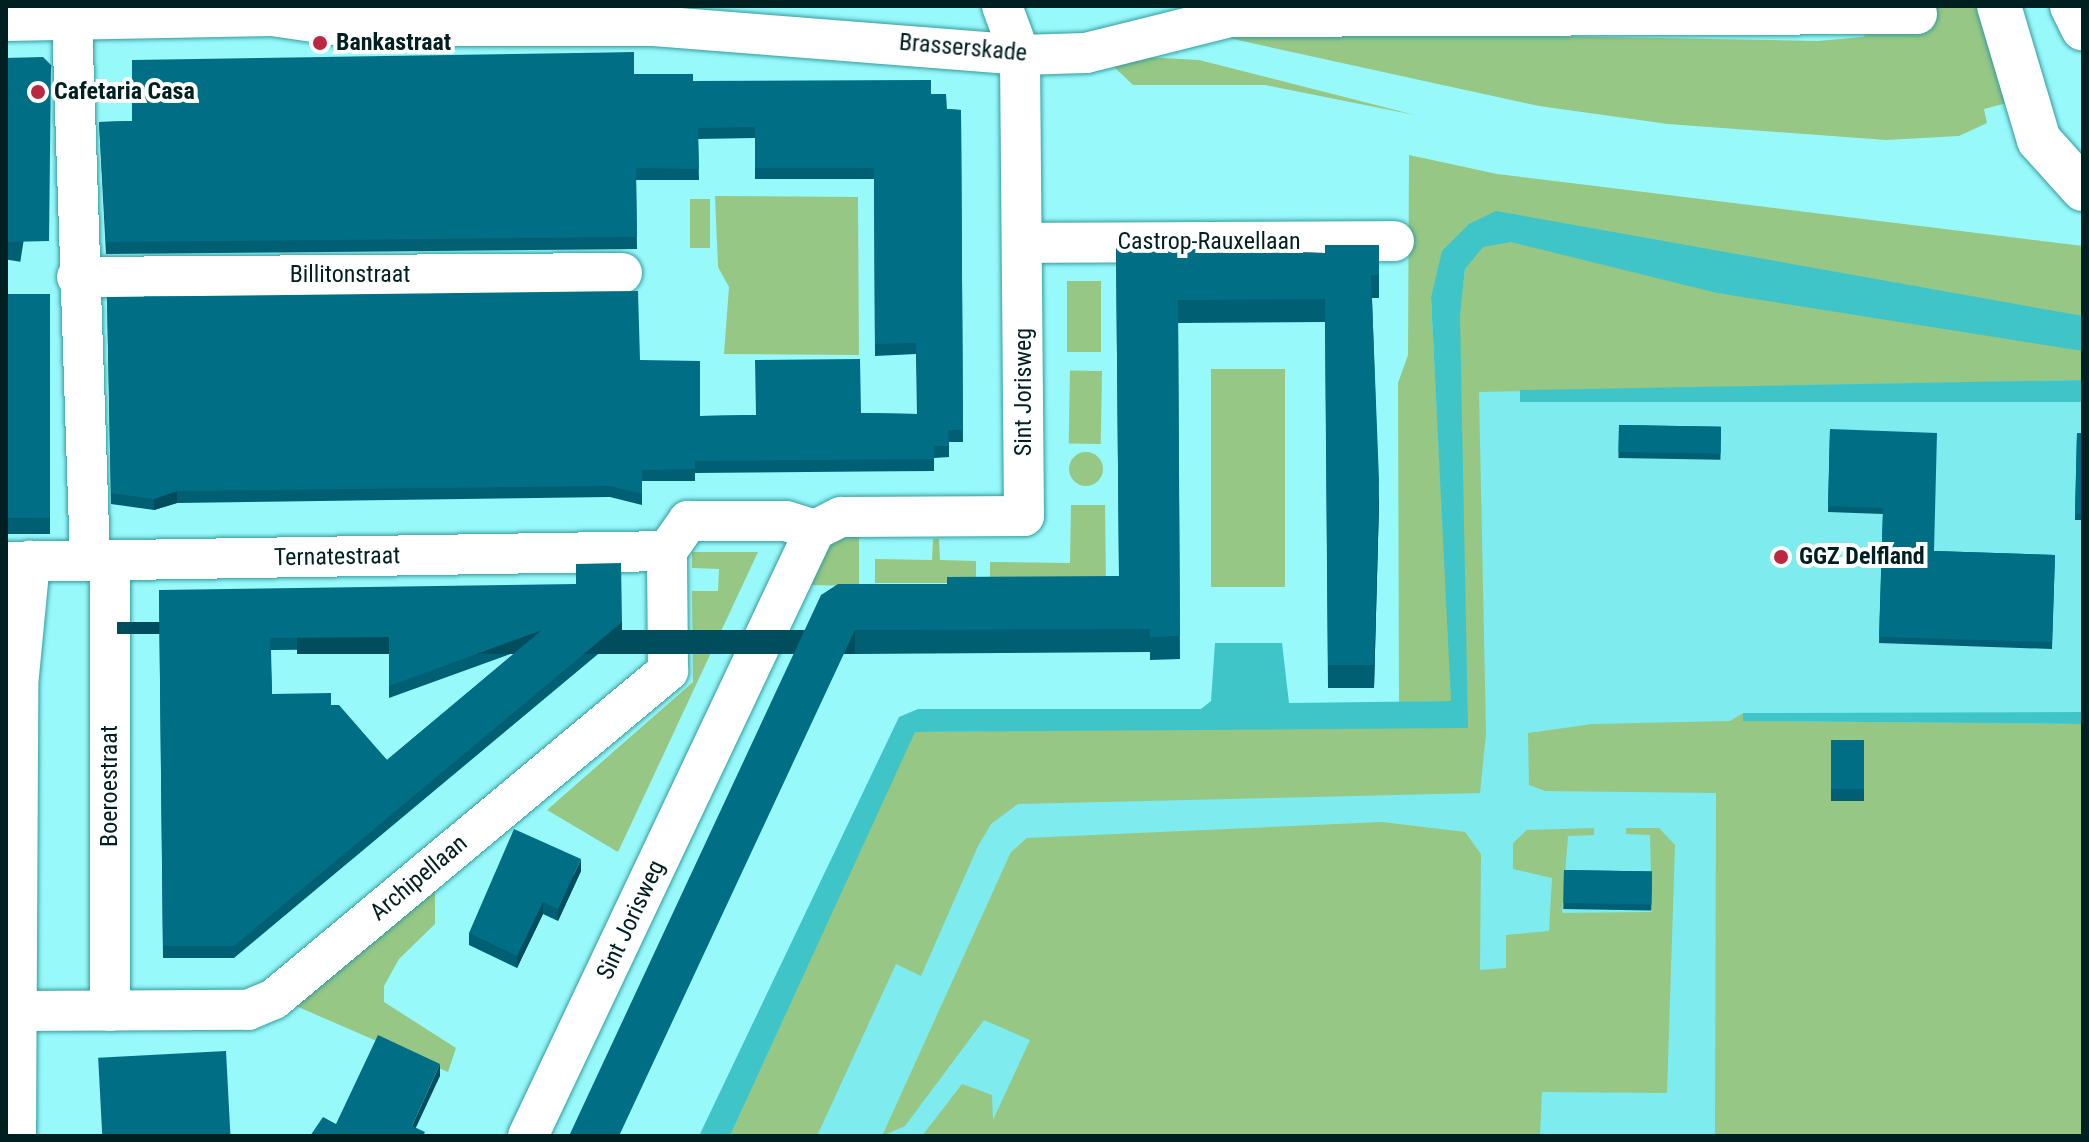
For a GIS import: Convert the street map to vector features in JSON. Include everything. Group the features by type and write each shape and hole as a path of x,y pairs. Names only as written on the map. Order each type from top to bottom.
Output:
{"main road":[{"path":"1999,6 2039,140 2083,189"},
{"path":"2072,6 2083,29"}],"street":[{"name":"Sint Jorisweg","path":"528,1136 815,530 841,517 1024,516 1020,55 1002,6"},
{"name":"Brasserskade","path":"6,21 92,15 654,26 1020,55 1086,53 1230,17 1917,14"},
{"path":"92,15 77,277 85,311 100,560"},
{"name":"Castrop-Rauxellaan","path":"1024,243 1394,241"},
{"name":"Billitonstraat","path":"77,277 622,273"},
{"path":"667,551 688,521 786,521 815,530"},
{"name":"Ternatestraat","path":"18,562 667,551"},
{"name":"Archipellaan","path":"20,1011 248,1010 274,999 655,686 671,653 667,551"},
{"name":"Boeroestraat","path":"100,560 110,1011"},
{"path":"16,1136 20,1011 18,562"}],"shaded area":[{"path":"1496,211 2083,316 2083,351 1717,293 1511,242 1483,247 1465,269 1460,316 1468,728 915,732 730,1136 699,1136 899,717 918,709 1201,709 1211,701 1215,643 1282,643 1289,703 1451,701 1431,298 1442,251 1469,224"},
{"name":"GGZ Delfland","path":"1477,267 2083,370 2083,1136 739,1136 908,753 1480,744"},
{"path":"2083,380 2083,402 1520,402 1520,390"},
{"path":"2083,712 2083,724 1743,721 1743,713"}],"green space":[{"path":"1892,6 1981,6 2007,103 1984,109 1987,123 1959,136 1886,140 1668,124 1539,106 1219,36 1221,30 1818,41 1863,37"},
{"path":"1144,57 1199,60 1415,115 1265,85 1133,85 1112,65"},
{"path":"1409,155 1497,174 2083,246 2083,380 1479,392 1486,734 1480,793 1018,804 991,824 978,846 921,976 896,964 817,1136 730,1136 914,732 1283,728 1451,701 1399,702 1398,383 1408,355","holes":["1504,211 1465,269 1451,391 1451,678 1431,298"]},
{"path":"715,196 858,197 859,355 724,354 729,287 718,267"},
{"path":"690,199 710,199 710,248 690,248"},
{"path":"1067,281 1101,281 1101,352 1067,352"},
{"path":"1211,369 1285,369 1285,587 1211,587"},
{"path":"1070,370 1102,371 1101,444 1069,443"},
{"path":"1086,452 1098,457 1103,469 1098,481 1086,486 1074,481 1069,469 1074,457"},
{"path":"1071,505 1105,505 1106,585 990,583 990,562 1070,563"},
{"path":"859,531 859,586 809,585 824,541"},
{"path":"933,539 939,539 940,560 976,561 976,583 875,583 875,559 932,560"},
{"path":"692,552 758,552 618,852 547,810 693,682 692,591 718,591 719,569 692,568"},
{"path":"1743,713 1744,721 2083,724 2083,1136 1715,1136 1716,793 1545,791 1529,785 1528,733 1593,724 1730,721"},
{"path":"1382,822 1465,832 1481,854 1480,970 1506,968 1506,935 1549,931 1552,878 1513,869 1513,843 1527,830 1594,828 1594,835 1568,836 1562,913 1652,912 1650,835 1626,834 1626,828 1659,828 1675,845 1667,1093 1542,1092 1540,1136 922,1136 962,1084 992,1095 993,1120 1030,1040 984,1020 905,1126 882,1136 1011,852 1027,838"},
{"path":"435,889 435,924 399,959 384,986 384,1002 456,1048 448,1072 296,1006"}],"building":[{"path":"634,52 634,74 693,74 693,81 931,80 931,94 946,94 947,109 961,110 963,430 948,430 949,446 934,446 934,459 695,461 695,469 642,470 642,494 610,486 177,491 154,499 111,493 107,297 638,291 640,360 700,361 700,416 756,415 755,360 860,359 861,413 918,414 916,343 875,344 874,168 755,168 755,127 698,128 699,169 636,168 637,237 106,242 99,122 132,121 132,60"},
{"path":"43,57 51,65 49,241 6,242 6,58"},
{"path":"1325,245 1379,245 1379,275 1371,275 1379,480 1374,665 1328,665 1325,299 1178,300 1180,636 1150,637 1150,629 855,630 619,1136 569,1136 821,595 838,584 947,584 947,577 1119,576 1116,247 1325,253"},
{"path":"6,294 50,294 50,518 6,518"},
{"path":"1619,425 1721,427 1721,454 1619,452"},
{"path":"1830,429 1937,433 1934,551 2055,555 2052,642 1879,637 1883,508 1828,506"},
{"path":"2077,433 2083,433 2083,514 2075,514"},
{"path":"621,563 622,622 234,946 163,946 159,590 576,584 576,564","holes":["542,630 387,760 339,705 331,705 331,693 272,694 270,638 389,637 389,686"]},
{"path":"1831,740 1864,740 1864,789 1831,789"},
{"path":"514,829 581,859 558,909 543,902 517,956 469,933"},
{"path":"1564,870 1652,872 1651,905 1563,903"},
{"path":"378,1035 440,1064 412,1126 425,1132 423,1136 310,1136 323,1117 336,1124"},
{"path":"226,1051 230,1136 102,1136 98,1058"}],"place":[{"name":"Bankastraat","path":"320,43"},
{"name":"Cafetaria Casa","path":"38,92"},
{"name":"GGZ Delfland","path":"1781,557"}]}
